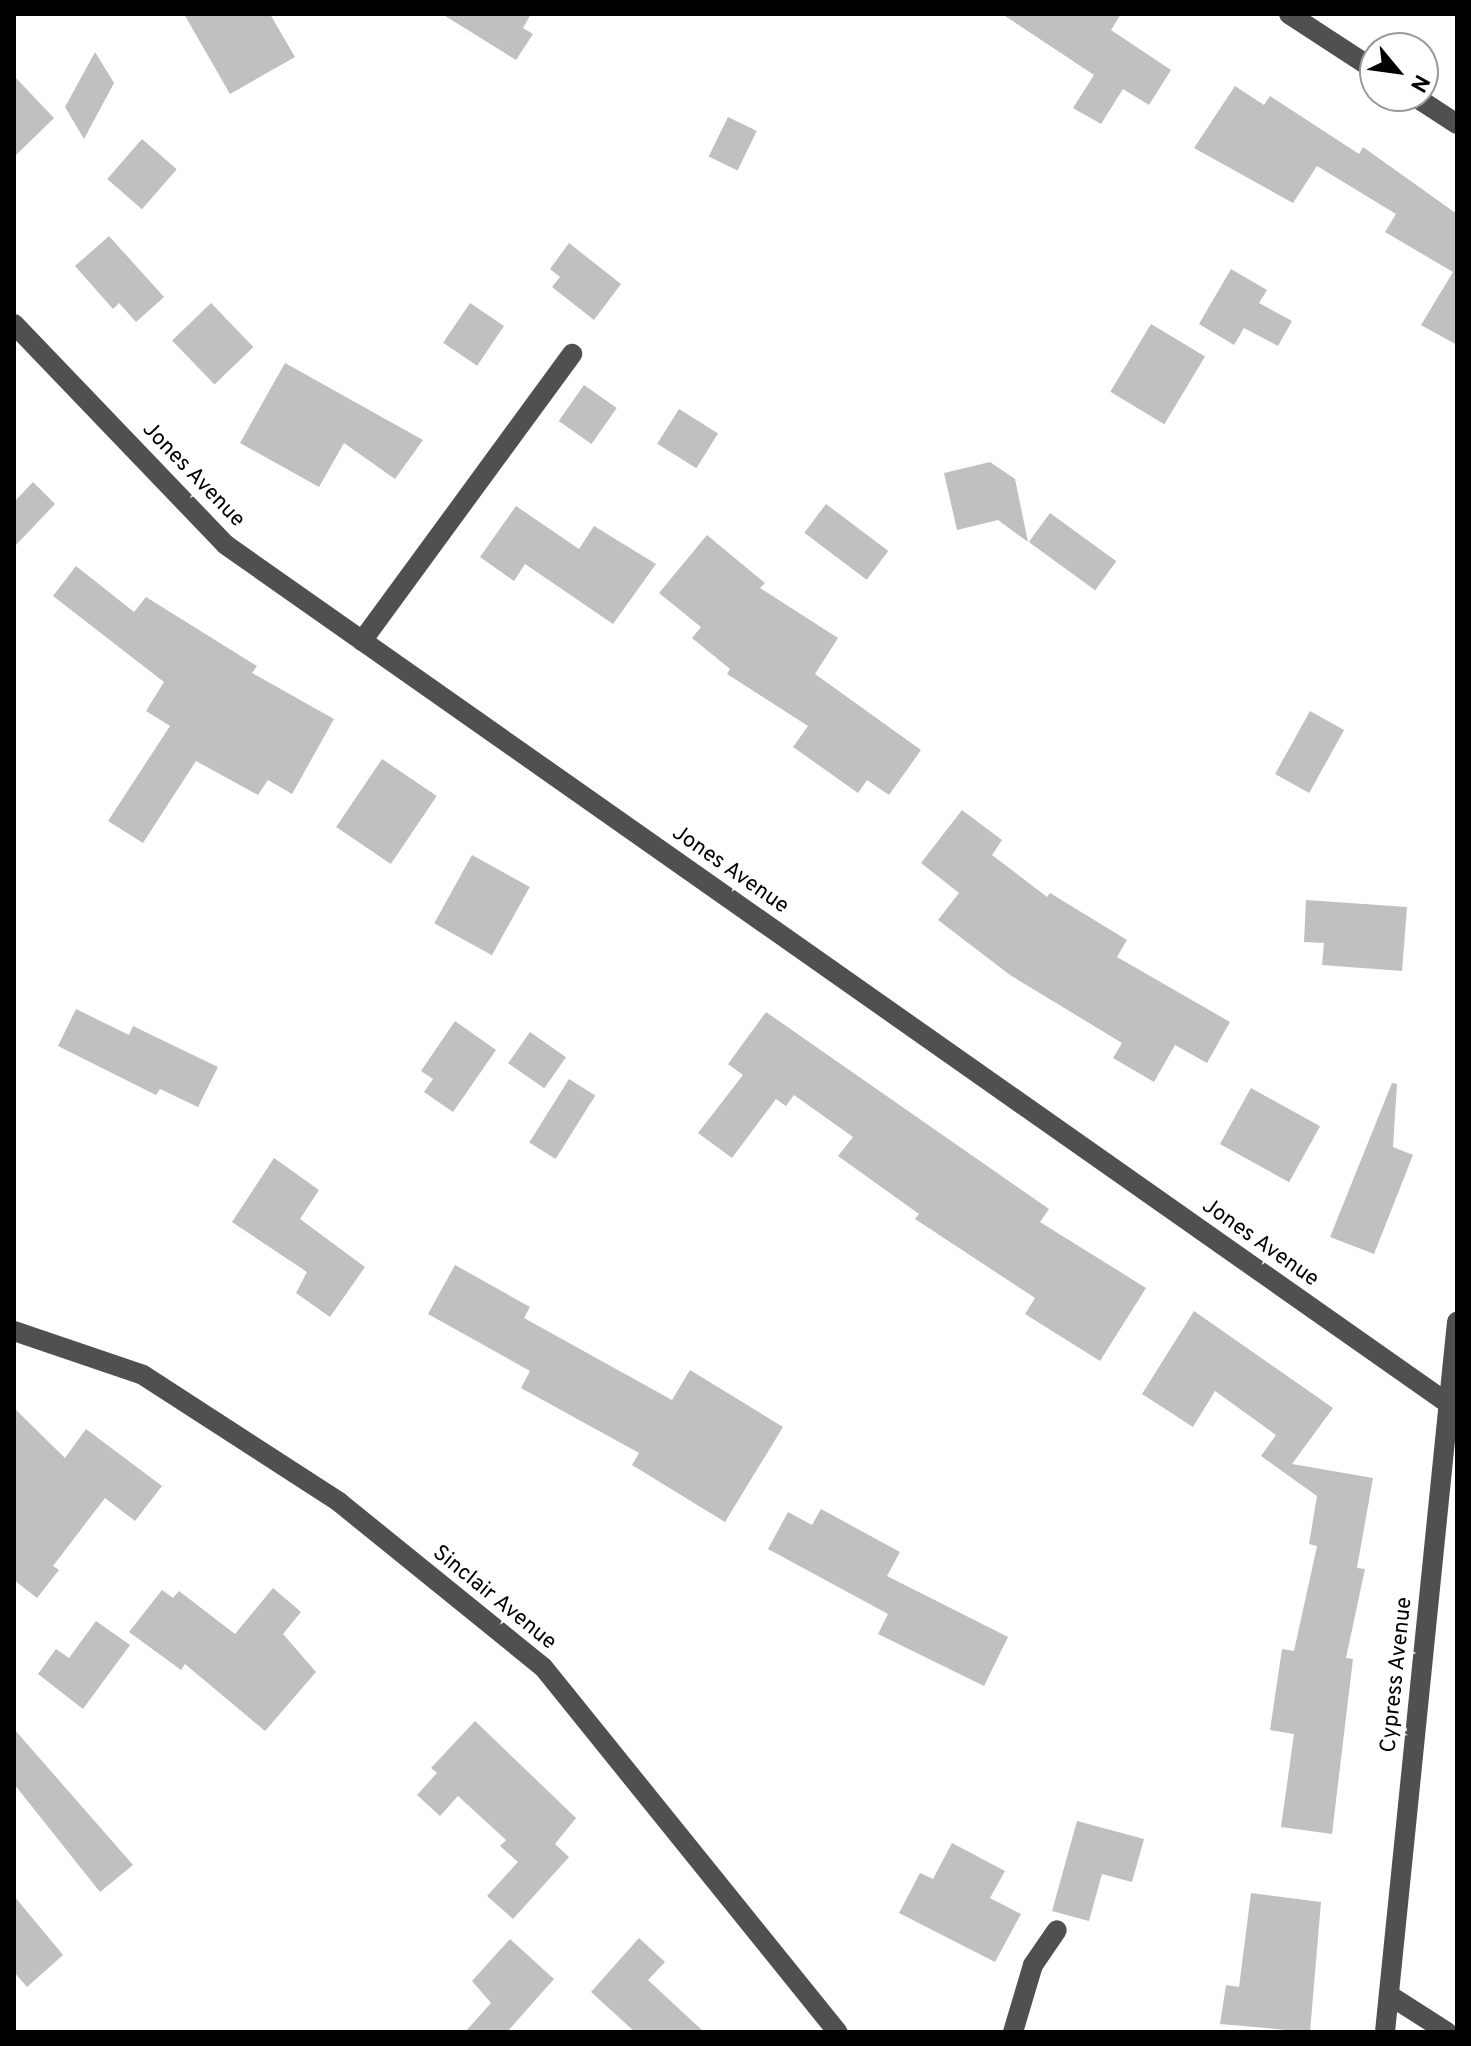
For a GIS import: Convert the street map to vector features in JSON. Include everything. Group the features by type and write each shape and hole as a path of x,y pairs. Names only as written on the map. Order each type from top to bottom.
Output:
{"street":[{"path":"1289,14 1359,60"},
{"path":"1439,112 1457,124"},
{"name":"Jones Avenue","path":"14,324 226,545 1452,1407"},
{"path":"362,641 572,354"},
{"name":"Cypress Avenue","path":"1385,2032 1452,1407 1457,1322"},
{"name":"Sinclair Avenue","path":"14,1331 143,1375 339,1502 543,1667 838,2032"},
{"path":"1013,2032 1033,1965 1057,1930"},
{"path":"1389,1995 1447,2032"}],"building":[{"path":"184,14 270,14 295,57 230,94"},
{"path":"442,14 531,14 523,28 533,34 516,60"},
{"path":"1002,14 1121,14 1111,30 1171,70 1149,105 1123,89 1101,124 1073,108 1094,75"},
{"path":"95,52 114,83 84,139 65,107"},
{"path":"14,76 54,118 14,157"},
{"path":"1235,86 1264,105 1270,96 1359,154 1363,147 1457,214 1457,345 1421,325 1453,272 1385,232 1396,214 1317,166 1293,203 1194,148"},
{"path":"728,117 757,131 737,171 709,157"},
{"path":"142,139 177,169 142,209 107,179"},
{"path":"109,236 164,297 136,322 119,303 113,309 75,266"},
{"path":"569,243 621,284 594,320 552,287 560,277 550,269"},
{"path":"1231,269 1267,290 1259,303 1292,321 1278,346 1244,328 1234,345 1199,324"},
{"path":"211,303 253,347 215,384 172,341"},
{"path":"470,303 504,326 477,366 443,343"},
{"path":"1151,324 1205,356 1164,424 1110,392"},
{"path":"285,363 423,440 395,479 344,443 319,487 240,443"},
{"path":"584,385 617,408 592,444 559,421"},
{"path":"679,409 718,433 696,468 657,444"},
{"path":"990,462 1015,479 1028,542 998,520 957,530 944,473"},
{"path":"33,482 55,504 14,547 14,502"},
{"path":"826,504 888,551 867,580 804,533"},
{"path":"516,506 579,549 594,526 656,564 613,624 525,564 514,581 480,557"},
{"path":"1050,513 1116,561 1095,590 1029,542"},
{"path":"707,535 765,583 760,588 838,638 815,674 921,750 889,795 867,780 858,793 793,747 808,726 727,674 730,669 692,638 701,627 659,593"},
{"path":"76,566 134,612 146,597 257,666 252,673 334,719 292,794 268,780 258,795 196,761 143,843 108,821 170,726 146,711 164,682 53,596"},
{"path":"1310,711 1344,730 1309,793 1275,774"},
{"path":"382,759 437,796 391,864 336,827"},
{"path":"962,810 1002,840 992,855 1047,897 1050,893 1127,940 1117,957 1230,1022 1207,1063 1175,1045 1154,1082 1113,1058 1122,1043 1010,975 938,920 959,893 921,863"},
{"path":"472,855 530,887 492,955 434,923"},
{"path":"1306,900 1407,907 1402,971 1322,965 1324,943 1304,942"},
{"path":"76,1009 129,1035 133,1026 218,1067 198,1107 160,1089 156,1095 58,1046"},
{"path":"766,1012 1049,1209 1040,1222 1146,1288 1100,1361 1025,1314 1035,1298 915,1219 919,1214 838,1156 853,1137 794,1095 786,1106 776,1099 732,1158 698,1133 743,1075 728,1064"},
{"path":"455,1021 496,1050 453,1112 424,1092 433,1079 421,1071"},
{"path":"530,1032 566,1057 544,1088 508,1063"},
{"path":"569,1079 595,1095 556,1159 529,1143"},
{"path":"1392,1083 1397,1084 1393,1147 1413,1155 1374,1254 1330,1237"},
{"path":"1251,1088 1320,1126 1289,1182 1220,1144"},
{"path":"274,1158 319,1190 300,1219 365,1267 330,1317 296,1293 307,1272 232,1222"},
{"path":"455,1265 530,1307 524,1318 672,1400 690,1370 783,1427 725,1522 632,1465 639,1453 521,1388 530,1371 428,1314"},
{"path":"1194,1311 1333,1408 1292,1464 1373,1478 1357,1568 1365,1569 1346,1658 1353,1659 1332,1834 1281,1827 1294,1734 1270,1730 1282,1649 1294,1651 1317,1546 1309,1544 1317,1496 1261,1456 1276,1435 1215,1391 1193,1427 1142,1394"},
{"path":"14,1408 65,1458 86,1429 162,1486 135,1521 105,1498 53,1566 59,1570 37,1598 14,1580"},
{"path":"821,1509 900,1552 887,1576 1008,1637 984,1686 878,1634 888,1614 768,1549 788,1512 812,1525"},
{"path":"273,1588 301,1612 283,1634 316,1672 265,1731 185,1664 181,1670 129,1632 162,1590 173,1598 179,1591 235,1634"},
{"path":"96,1621 130,1645 83,1709 38,1674 56,1649 69,1658"},
{"path":"475,1721 576,1818 555,1844 569,1857 513,1919 487,1896 518,1862 500,1846 506,1840 458,1796 440,1816 417,1795 437,1773 431,1768"},
{"path":"14,1729 133,1865 100,1892 14,1784"},
{"path":"1077,1821 1144,1839 1132,1882 1102,1874 1089,1921 1052,1911"},
{"path":"952,1843 1005,1871 990,1898 1021,1914 995,1962 899,1913 920,1873 933,1879"},
{"path":"1251,1893 1321,1902 1310,2032 1220,2024 1226,1985 1239,1987"},
{"path":"14,1896 63,1955 27,1987 14,1972"},
{"path":"639,1938 665,1962 648,1980 704,2032 635,2032 591,1992"},
{"path":"510,1939 554,1979 507,2032 465,2032 491,2003 472,1981"}]}
